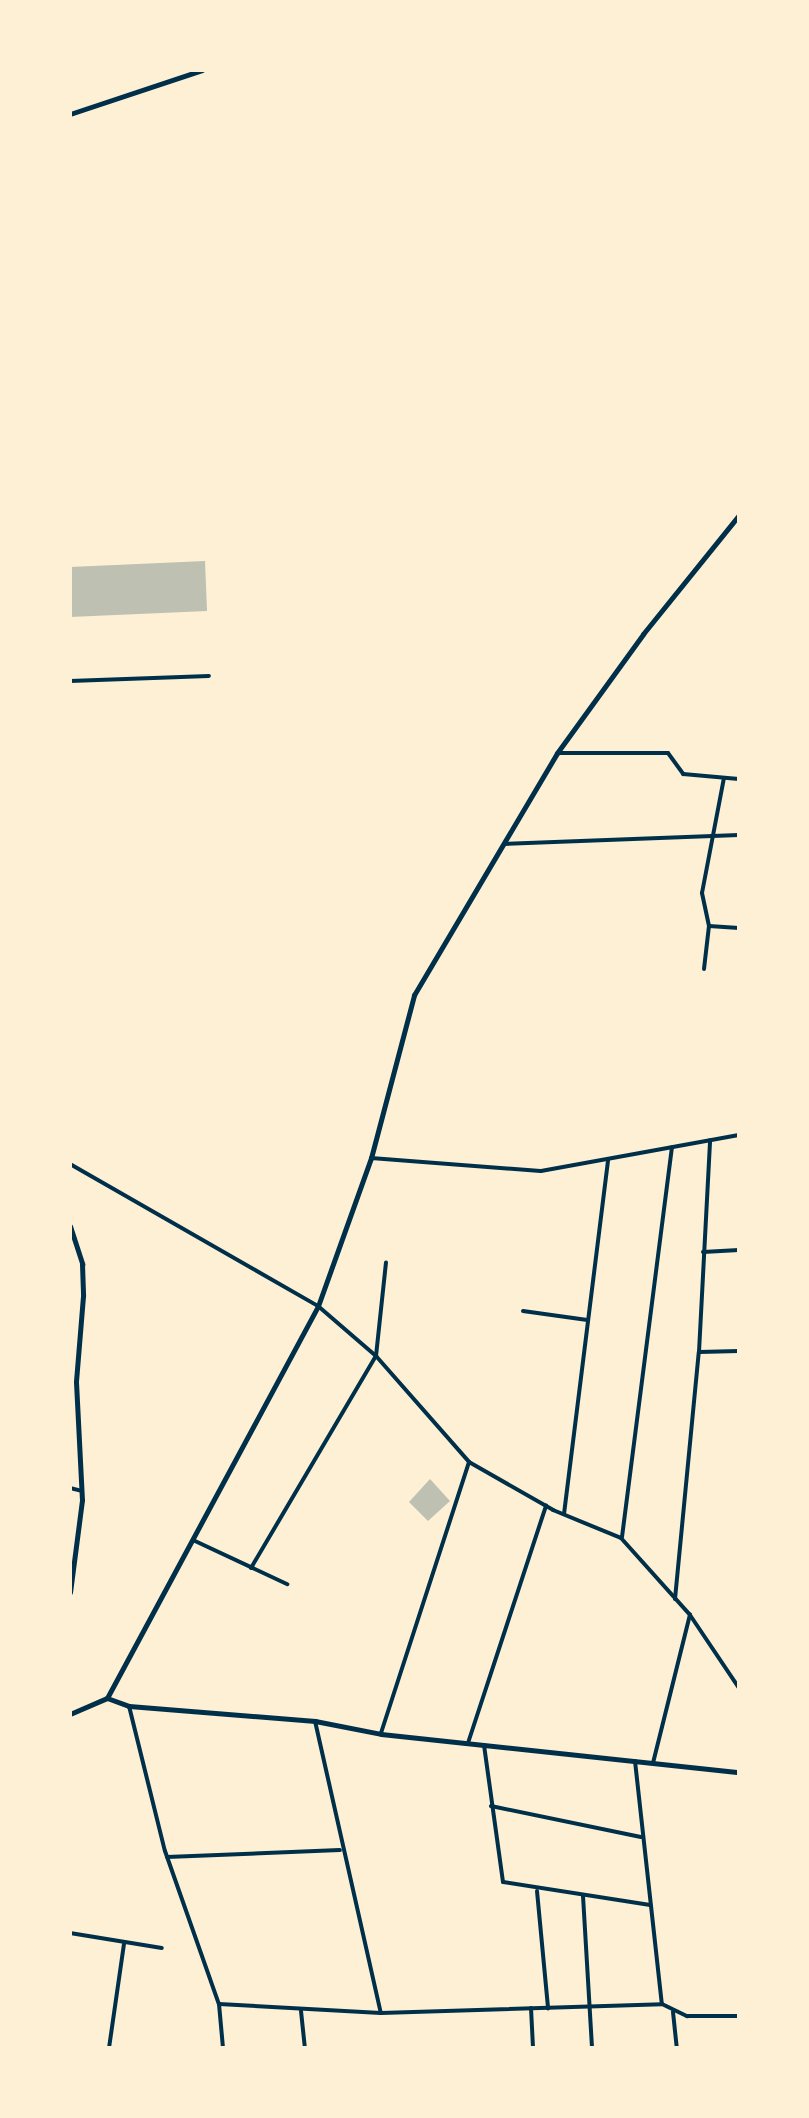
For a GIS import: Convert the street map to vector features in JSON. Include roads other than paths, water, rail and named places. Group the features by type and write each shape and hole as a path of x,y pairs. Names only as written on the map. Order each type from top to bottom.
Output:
{"street":[{"path":"70,114 202,70"},
{"path":"70,1714 107,1698 195,1541 318,1306 371,1158 414,995 557,753 643,634 738,518"},
{"path":"70,681 209,676"},
{"path":"557,753 668,753 683,774 739,779"},
{"path":"704,969 709,926 702,893 724,778"},
{"path":"502,844 739,835"},
{"path":"709,926 739,928"},
{"path":"371,1158 541,1171 739,1135"},
{"path":"675,1599 699,1352 710,1140"},
{"path":"621,1538 672,1147"},
{"path":"564,1514 608,1159"},
{"path":"70,1164 318,1306 376,1356 469,1462 546,1506 621,1538 690,1615 739,1688"},
{"path":"70,1226 82,1264 83,1296 73,1391 82,1491 70,1592"},
{"path":"703,1252 739,1250"},
{"path":"251,1568 376,1356 386,1263"},
{"path":"523,1311 587,1320"},
{"path":"699,1352 739,1351"},
{"path":"381,1734 469,1462"},
{"path":"70,1488 82,1491"},
{"path":"468,1743 546,1506"},
{"path":"195,1541 287,1584"},
{"path":"653,1763 690,1615"},
{"path":"107,1698 129,1706 315,1721 381,1734 739,1772"},
{"path":"129,1706 167,1857 219,2004 223,2048"},
{"path":"315,1721 340,1850 381,2013"},
{"path":"484,1745 499,1875 509,1887 650,1905"},
{"path":"635,1761 662,2004"},
{"path":"491,1806 643,1837"},
{"path":"167,1857 340,1850"},
{"path":"537,1891 548,2008"},
{"path":"583,1896 592,2048"},
{"path":"70,1933 162,1948"},
{"path":"109,2048 124,1944"},
{"path":"219,2004 301,2011 381,2013 662,2004 673,2012 739,2016"},
{"path":"531,2008 533,2048"},
{"path":"301,2011 305,2048"},
{"path":"673,2012 677,2048"}]}
